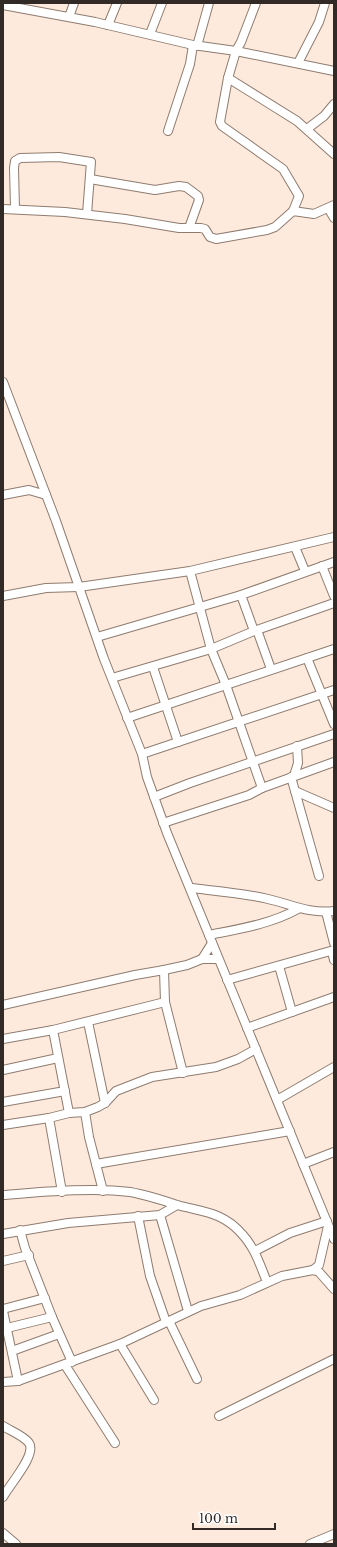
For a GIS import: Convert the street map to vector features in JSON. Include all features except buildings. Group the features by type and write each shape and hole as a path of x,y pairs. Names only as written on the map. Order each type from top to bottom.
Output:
{"street":[{"path":"69,17 74,3"},
{"path":"108,25 117,3"},
{"path":"150,34 162,3"},
{"path":"168,131 209,3"},
{"path":"3,209 87,214 179,228 202,228 205,229 210,237 216,239 267,230 275,227 293,211 298,196 285,172 222,126 220,122 228,78 236,51 243,39 256,3"},
{"path":"298,63 319,22 326,3"},
{"path":"3,5 108,25 195,46 236,51 334,70"},
{"path":"228,78 297,121 334,154"},
{"path":"307,129 324,116 334,104"},
{"path":"15,209 15,161 20,158 59,157 89,161 92,165 87,214"},
{"path":"90,179 156,190 179,186 186,187 198,196 199,200 189,228"},
{"path":"293,211 314,214 331,206 334,218"},
{"path":"4,385 80,587 112,678 142,754 147,777 163,823 334,1239"},
{"path":"3,495 29,490 46,495"},
{"path":"3,596 46,588 80,587 190,571 334,537"},
{"path":"295,547 305,571"},
{"path":"97,637 241,595 305,571 334,562"},
{"path":"322,566 334,596"},
{"path":"190,571 211,649 240,722 262,788"},
{"path":"241,595 271,668"},
{"path":"112,678 211,649 334,603"},
{"path":"127,718 226,685 271,668 334,649"},
{"path":"307,658 334,724"},
{"path":"153,667 178,742"},
{"path":"142,754 334,690"},
{"path":"154,797 190,783 334,734"},
{"path":"297,746 298,763 293,776 295,791 319,876"},
{"path":"163,823 249,795 262,788 334,762"},
{"path":"295,791 334,808"},
{"path":"191,888 265,898 298,909 330,911 334,943"},
{"path":"202,959 211,939 261,924 298,909"},
{"path":"227,980 333,954"},
{"path":"3,1005 135,975 187,965 202,959 218,959"},
{"path":"280,966 292,1012"},
{"path":"164,970 165,1002 183,1073"},
{"path":"247,1028 334,997"},
{"path":"3,1039 53,1030 165,1002"},
{"path":"88,1022 105,1103"},
{"path":"53,1030 69,1113"},
{"path":"3,1125 49,1118 69,1113 85,1112 105,1103 116,1091 142,1080 154,1076 183,1073 222,1066 256,1049"},
{"path":"3,1070 58,1058"},
{"path":"277,1100 334,1067"},
{"path":"3,1102 65,1091"},
{"path":"85,1112 89,1137 103,1191"},
{"path":"49,1118 62,1192"},
{"path":"96,1164 181,1150 200,1145 290,1131"},
{"path":"304,1164 334,1152"},
{"path":"3,1195 103,1191 144,1195 177,1205 198,1208 229,1222 242,1234 255,1251 267,1282"},
{"path":"3,1234 20,1230 138,1216 160,1215 177,1205"},
{"path":"160,1215 188,1311"},
{"path":"138,1216 150,1276 168,1321 197,1379"},
{"path":"255,1251 290,1233 327,1224"},
{"path":"4,1384 18,1381 146,1334 168,1321 201,1306 240,1295 267,1282 288,1275 313,1270 319,1265 327,1224"},
{"path":"20,1230 59,1334 68,1363 115,1443"},
{"path":"3,1261 29,1256"},
{"path":"313,1270 319,1272 334,1289"},
{"path":"18,1381 3,1310 45,1298"},
{"path":"7,1328 52,1317"},
{"path":"12,1351 59,1334"},
{"path":"120,1344 154,1400"},
{"path":"219,1416 334,1359"},
{"path":"3,1426 27,1442 31,1450 29,1457 8,1487 3,1497"},
{"path":"3,1533 16,1544"},
{"path":"310,1544 334,1534"}]}
